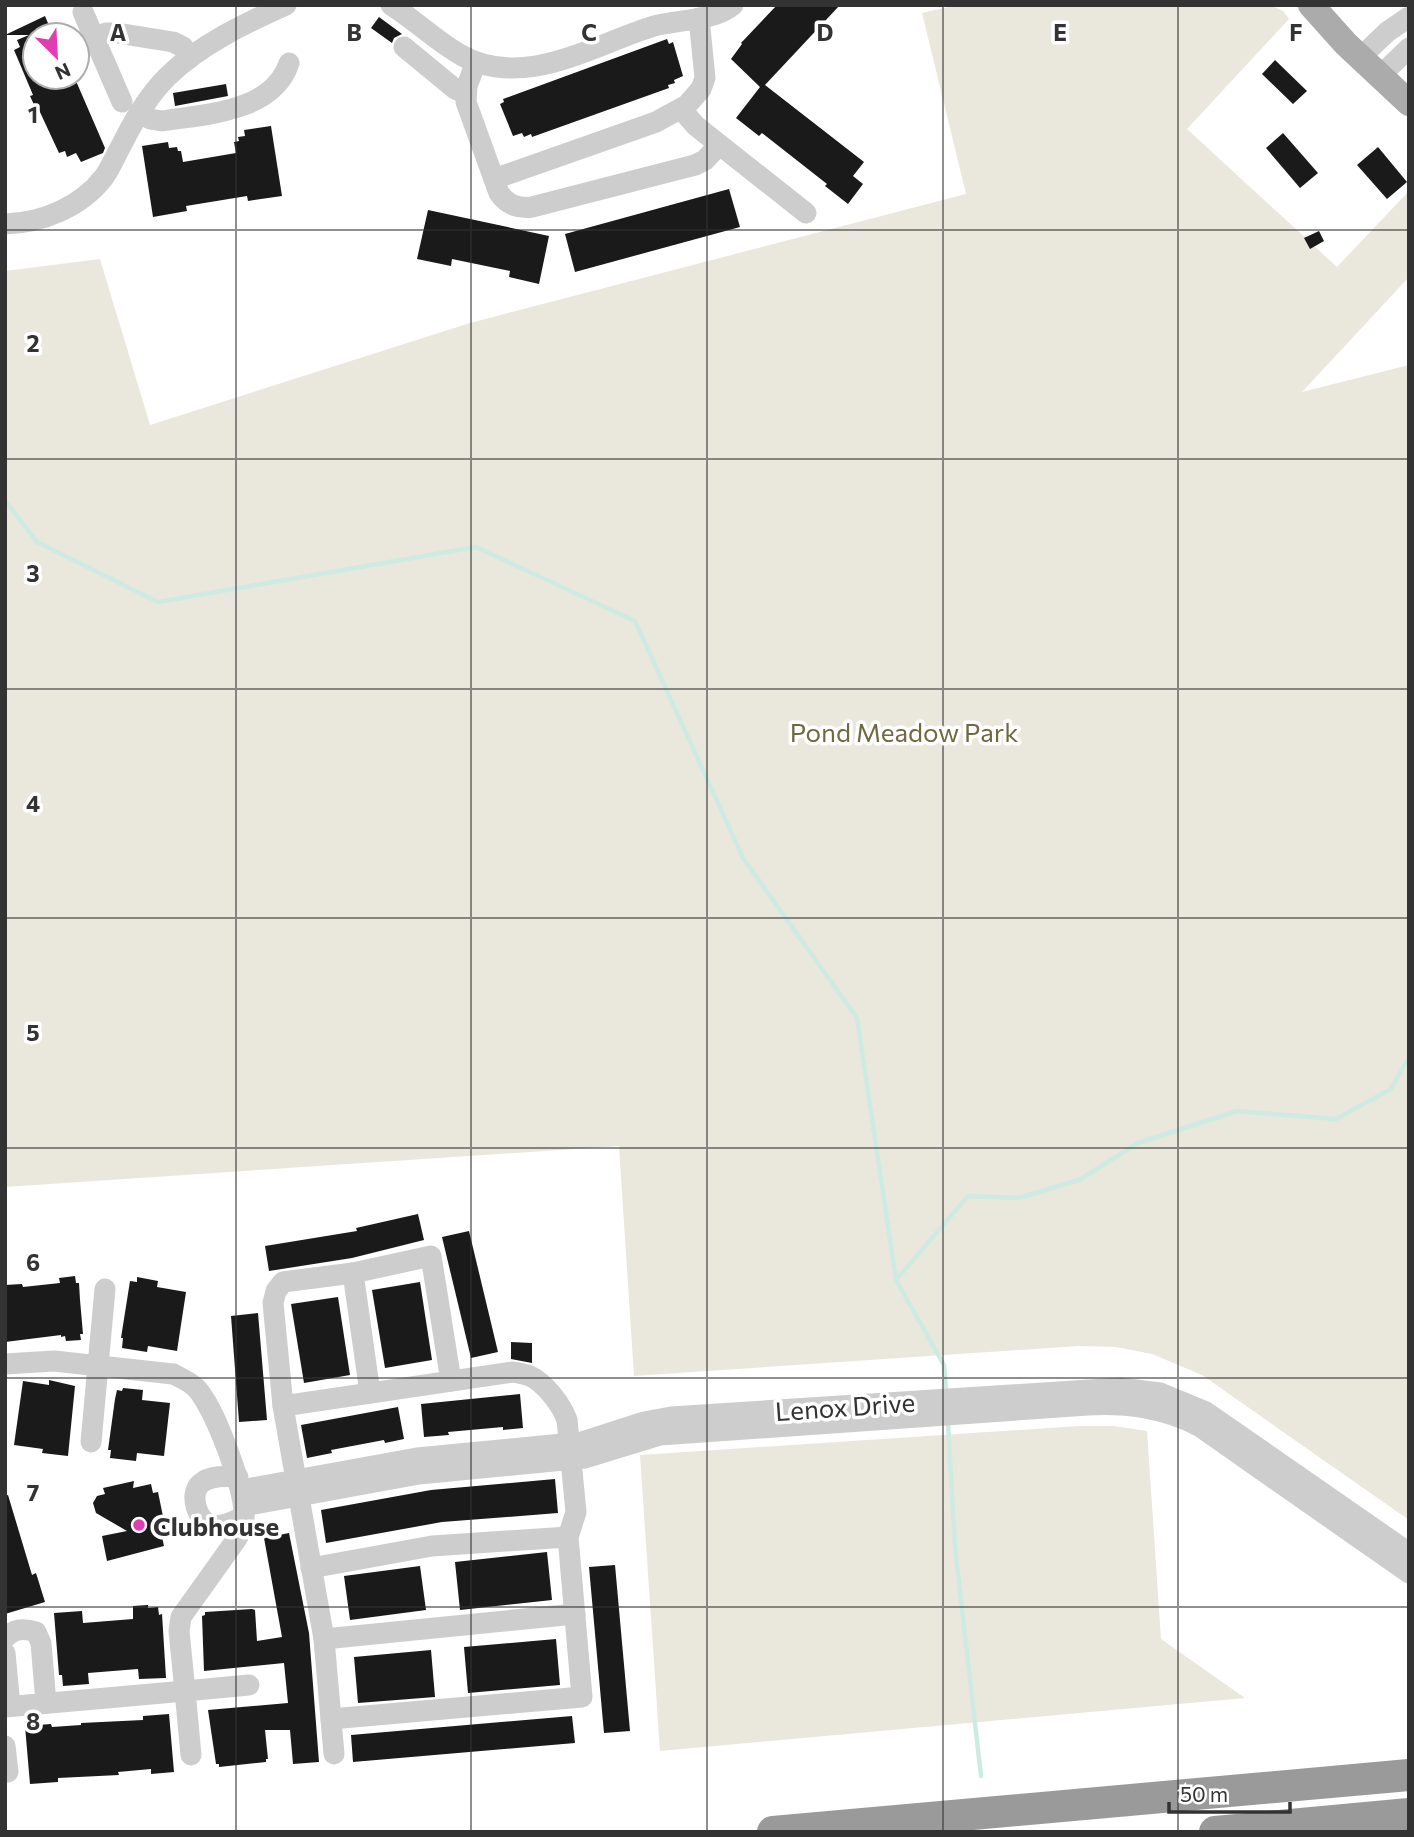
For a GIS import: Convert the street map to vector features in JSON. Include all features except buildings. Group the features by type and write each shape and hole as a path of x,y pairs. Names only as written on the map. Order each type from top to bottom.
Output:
{"highway":[{"path":"773,1832 1409,1775"},
{"path":"1215,1832 1409,1814"}],"main road":[{"path":"1311,5 1370,67 1409,103"}],"street":[{"path":"391,5 450,48 476,62 505,68 534,67 650,27 713,16 733,5"},
{"path":"5,224 31,222 53,215 89,192 110,168 131,107 190,58 280,7"},
{"path":"83,12 131,107 150,119 162,121 247,105 271,92 289,63"},
{"path":"1370,67 1387,32 1409,17"},
{"path":"494,180 656,122 681,108 696,95 705,78 699,18"},
{"path":"94,38 111,32 173,42 183,47 190,58"},
{"path":"404,47 455,89 466,94"},
{"path":"1370,67 1409,48"},
{"path":"476,62 466,94 468,110 499,193 508,203 532,207 695,165 705,160 719,145"},
{"path":"681,108 692,122 719,145 806,213"},
{"path":"334,1754 324,1639 283,1406 273,1303 276,1291 284,1282 353,1273 431,1256 451,1381"},
{"path":"353,1273 370,1393"},
{"path":"90,1442 105,1289"},
{"path":"5,1364 36,1360 173,1374 198,1390 208,1405 242,1497 243,1528 181,1617 179,1631 191,1755"},
{"path":"283,1406 513,1372 529,1375 541,1383 563,1410 570,1452 576,1512 568,1537 582,1697 331,1719"},
{"name":"Lenox Drive","path":"242,1497 570,1452 592,1440 658,1419 759,1420 1088,1397 1168,1412 1238,1442 1409,1553"},
{"name":"Lenox Drive","path":"1238,1442 1409,1573"},
{"path":"311,1568 432,1546 568,1537"},
{"path":"324,1639 575,1614"},
{"path":"5,1638 10,1632 26,1628 36,1632 41,1643 46,1703"},
{"path":"5,1653 8,1707 249,1685"},
{"path":"5,1746 8,1772"}],"green space":[{"name":"Pond Meadow Park","path":"957,5 1270,5 1283,11 1289,19 1187,129 1337,267 1409,191 1409,277 1302,392 1409,365 1409,1520 1202,1375 1152,1354 1116,1347 1079,1346 634,1376 619,1146 5,1187 5,271 100,259 150,425 470,323 966,194 922,13"},
{"path":"1079,1426 1114,1426 1147,1431 1161,1639 1245,1698 660,1751 640,1455"}],"waterway":[{"path":"5,500 37,542 158,602 476,547 635,621 743,858 857,1018 896,1280 944,1365 946,1390"},
{"path":"896,1280 968,1196 1019,1198 1079,1180 1138,1143 1237,1111 1336,1119 1391,1089 1409,1057"},
{"path":"948,1424 955,1548 981,1776"}],"place":[{"name":"Clubhouse","path":"139,1525"}]}
